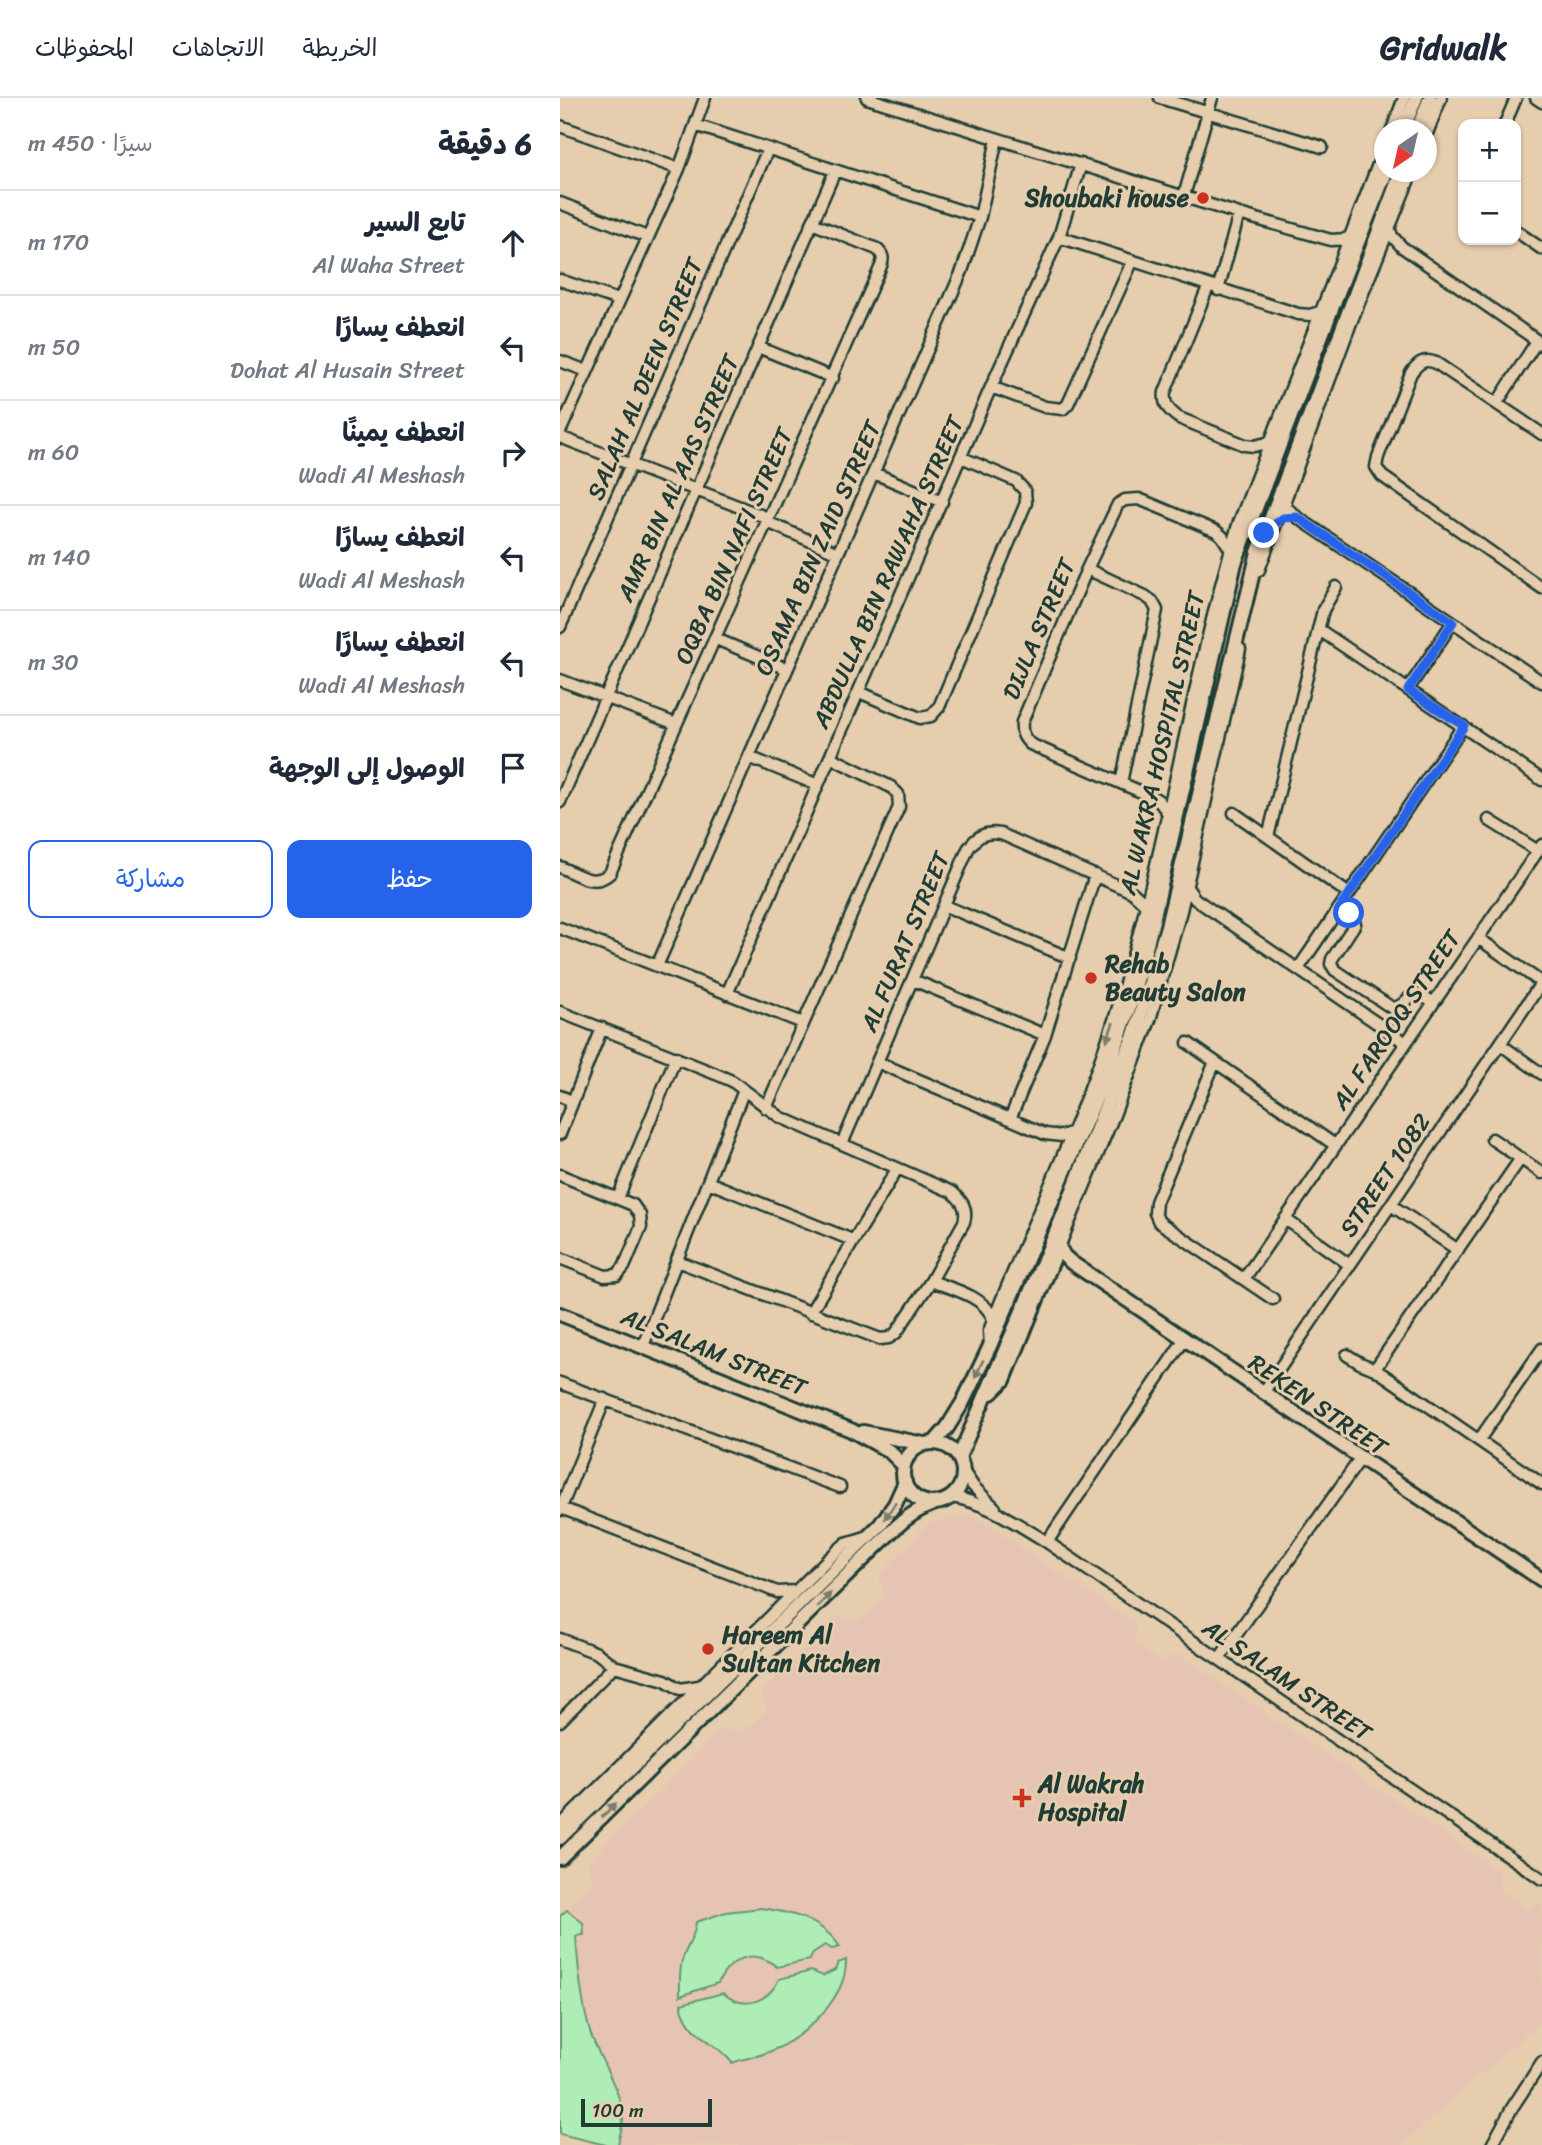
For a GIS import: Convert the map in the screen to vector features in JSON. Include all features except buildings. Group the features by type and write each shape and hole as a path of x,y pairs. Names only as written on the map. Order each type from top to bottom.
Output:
{"street":[{"path":"705,98 678,169 560,435 696,489 838,553"},
{"path":"867,98 882,100 997,139 1331,240 1337,243 1343,256 1344,276"},
{"path":"1160,98 1322,147"},
{"path":"1184,196 1212,98"},
{"path":"1397,119 1407,98"},
{"path":"1404,119 1407,98"},
{"path":"1421,119 1430,98"},
{"path":"1433,119 1441,98"},
{"path":"1507,119 1516,98"},
{"path":"1536,98 1542,102"},
{"path":"695,125 981,218"},
{"path":"560,126 678,169"},
{"name":"OSAMA BIN ZAID STREET","path":"657,966 962,271 981,218 997,139"},
{"name":"SALAH AL DEEN STREET","path":"560,627 768,149"},
{"name":"ABDULLA BIN RAWAHA STREET","path":"727,994 1059,237 1081,164"},
{"name":"AMR BIN AL AAS STREET","path":"560,802 835,171"},
{"name":"AL WAKRA HOSPITAL STREET","path":"990,1346 989,1331 993,1319 1071,1134 1115,1018 1153,883 1218,589 1237,524 1374,176"},
{"name":"AL WAKRA HOSPITAL STREET","path":"929,1443 947,1428 990,1346 1108,1070 1151,929 1235,564 1382,182"},
{"name":"AL WAKRA HOSPITAL STREET","path":"959,1457 1060,1223 1135,1031 1167,926 1264,533 1398,182"},
{"name":"AL WAKRA HOSPITAL STREET","path":"985,1397 1004,1380 1135,1062 1181,911 1259,567 1352,320 1408,182"},
{"path":"560,203 647,237"},
{"path":"1239,214 1213,288 1165,392 1165,403 1172,414 1179,418 1245,445 1252,451 1261,468"},
{"path":"1387,214 1390,230 1402,247 1539,342 1497,403"},
{"name":"OQBA BIN NAFI STREET","path":"560,867 592,881 604,880 610,873 833,378 883,260 882,254 870,245 812,223"},
{"path":"1331,240 1352,234"},
{"path":"1521,234 1542,249"},
{"path":"1059,237 1298,314 1310,315 1322,311"},
{"path":"1380,253 1394,246 1402,247"},
{"path":"991,387 1063,409 1068,404 1132,262"},
{"path":"560,280 618,300"},
{"path":"1298,314 1313,333"},
{"path":"758,347 833,378"},
{"path":"560,361 587,371"},
{"path":"1542,434 1436,363 1420,362 1411,373 1376,467 1381,476 1542,588"},
{"path":"1245,445 1270,442"},
{"path":"859,692 920,718 931,716 939,707 1026,502 1026,491 1016,481 961,457"},
{"path":"874,473 942,502"},
{"path":"1284,479 1284,501 1297,517 1542,682"},
{"name":"DIJLA STREET","path":"1168,813 1153,797 1038,749 1024,738 1022,722 1087,569 1118,504 1125,500 1139,499 1216,531 1230,548 1235,564"},
{"path":"1216,531 1237,524 1254,511"},
{"path":"1264,533 1283,518 1297,517"},
{"path":"1087,569 1145,596 1157,610 1121,783"},
{"path":"1268,837 1323,610 1336,587"},
{"path":"1408,690 1453,622"},
{"path":"1318,629 1542,780"},
{"path":"716,639 787,669"},
{"path":"560,680 676,724"},
{"path":"1298,969 1464,726"},
{"path":"749,757 818,785"},
{"path":"766,1108 898,807 898,794 891,787 830,757"},
{"path":"1153,797 1161,797 1174,788"},
{"path":"1234,813 1349,894"},
{"path":"1489,820 1540,848"},
{"name":"AL FURAT STREET","path":"842,1144 968,849 982,834 1001,834 1132,892 1139,897 1146,909 1151,929"},
{"name":"AL FAROOQ STREET","path":"1244,1279 1540,848"},
{"path":"1010,1119 1045,1035 1095,876"},
{"path":"1132,892 1153,883"},
{"path":"1186,886 1189,893 1202,904 1406,1043"},
{"path":"1167,926 1186,905 1194,902 1202,904"},
{"path":"945,906 1070,958"},
{"path":"1341,906 1355,923 1332,959 1331,964 1335,970 1392,1008 1401,1007 1416,994 1434,1002"},
{"path":"560,928 803,1023"},
{"path":"1478,938 1542,982"},
{"path":"913,981 1045,1035"},
{"name":"STREET 1082","path":"1263,1393 1542,982"},
{"path":"560,1012 732,1081 780,1117 952,1192 964,1205 966,1213 964,1222 931,1281 897,1333 889,1338 880,1339 677,1261"},
{"path":"560,1135 602,1028"},
{"path":"1188,1043 1335,1145"},
{"path":"1500,1044 1542,1073"},
{"path":"618,1198 676,1057"},
{"path":"877,1062 1045,1134 1071,1134 1084,1124"},
{"path":"1215,1062 1156,1202 1155,1213 1159,1222 1273,1299"},
{"path":"643,1346 744,1090"},
{"path":"560,1096 572,1101"},
{"path":"1045,1134 1062,1153"},
{"path":"1492,1139 1542,1173"},
{"path":"1376,1369 1521,1158"},
{"path":"810,1313 897,1168"},
{"path":"560,1175 632,1205 640,1214 641,1227 625,1267 617,1275 605,1276 560,1258"},
{"path":"708,1182 852,1240"},
{"path":"1391,1205 1458,1250"},
{"path":"1285,1219 1350,1265"},
{"name":"AL WAKRA HOSPITAL STREET","path":"1059,1247 1060,1223"},
{"name":"REKEN STREET","path":"1059,1247 1072,1263 1542,1580"},
{"path":"1051,1268 1061,1263 1072,1263"},
{"path":"931,1281 980,1301 992,1301 1002,1296"},
{"path":"980,1301 993,1319"},
{"name":"AL SALAM STREET","path":"560,1314 851,1430 888,1451 904,1466"},
{"path":"1047,1542 1184,1340"},
{"path":"1479,1440 1542,1349"},
{"path":"1347,1355 1376,1369 1542,1484"},
{"path":"560,1382 840,1487"},
{"path":"605,1399 560,1509 768,1588 787,1593 797,1590"},
{"name":"AL SALAM STREET","path":"851,1430 929,1443"},
{"path":"565,1859 578,1840 904,1520 923,1507 945,1499 962,1481 963,1471 959,1457 948,1447 929,1443 912,1452 904,1466 905,1482 909,1490 922,1500 945,1499"},
{"path":"1219,1659 1360,1459"},
{"name":"AL SALAM STREET","path":"963,1471 973,1486 1006,1517"},
{"path":"564,1827 671,1732 870,1536 895,1504 905,1482"},
{"name":"AL SALAM STREET","path":"945,1499 966,1499 1006,1517 1047,1542 1542,1879"},
{"path":"560,1838 564,1827 797,1590 846,1543 870,1536"},
{"path":"768,1588 774,1596 774,1616"},
{"path":"560,1639 597,1653 614,1666 665,1680 680,1689 703,1685"},
{"path":"561,1719 614,1666"},
{"path":"671,1732 682,1707 680,1689"},
{"path":"701,1719 722,1713"},
{"path":"1492,2145 1542,2062"}],"shaded area":[{"name":"Al Wakrah Hospital","path":"973,1515 1136,1624 1135,1643 1160,1662 1178,1654 1500,1872 1500,1891 1527,1909 1542,1902 1542,2020 1402,2145 606,2145 560,2134 560,1916 593,1883 588,1862 723,1728 743,1733 767,1710 762,1691 838,1617 859,1621 876,1605 884,1595 879,1576 929,1523"}],"green space":[{"path":"761,1908 805,1919 825,1930 840,1947 832,1949 825,1945 813,1953 810,1960 777,1967 759,1958 743,1958 729,1967 718,1983 680,1996 681,1965 696,1922 726,1912"},
{"path":"567,1910 583,1923 584,1935 576,1936 582,1996 590,2032 622,2109 623,2121 618,2145 606,2145 560,2134 560,1916"},
{"path":"846,1960 839,1989 831,2003 808,2027 782,2046 732,2063 696,2031 681,2004 723,1993 739,2002 755,2001 769,1993 779,1979 811,1971 823,1976 835,1970 838,1963"}],"place":[{"name":"Shoubaki house","path":"1203,198"},
{"name":"Rehab Beauty Salon","path":"1091,978"},
{"name":"Hareem Al Sultan Kitchen","path":"708,1649"},
{"name":"Al Wakrah Hospital","path":"1022,1798"}],"route":[{"path":"1264,533 1283,518 1297,517 1453,622 1408,690 1464,726 1341,906 1349,913"}]}
